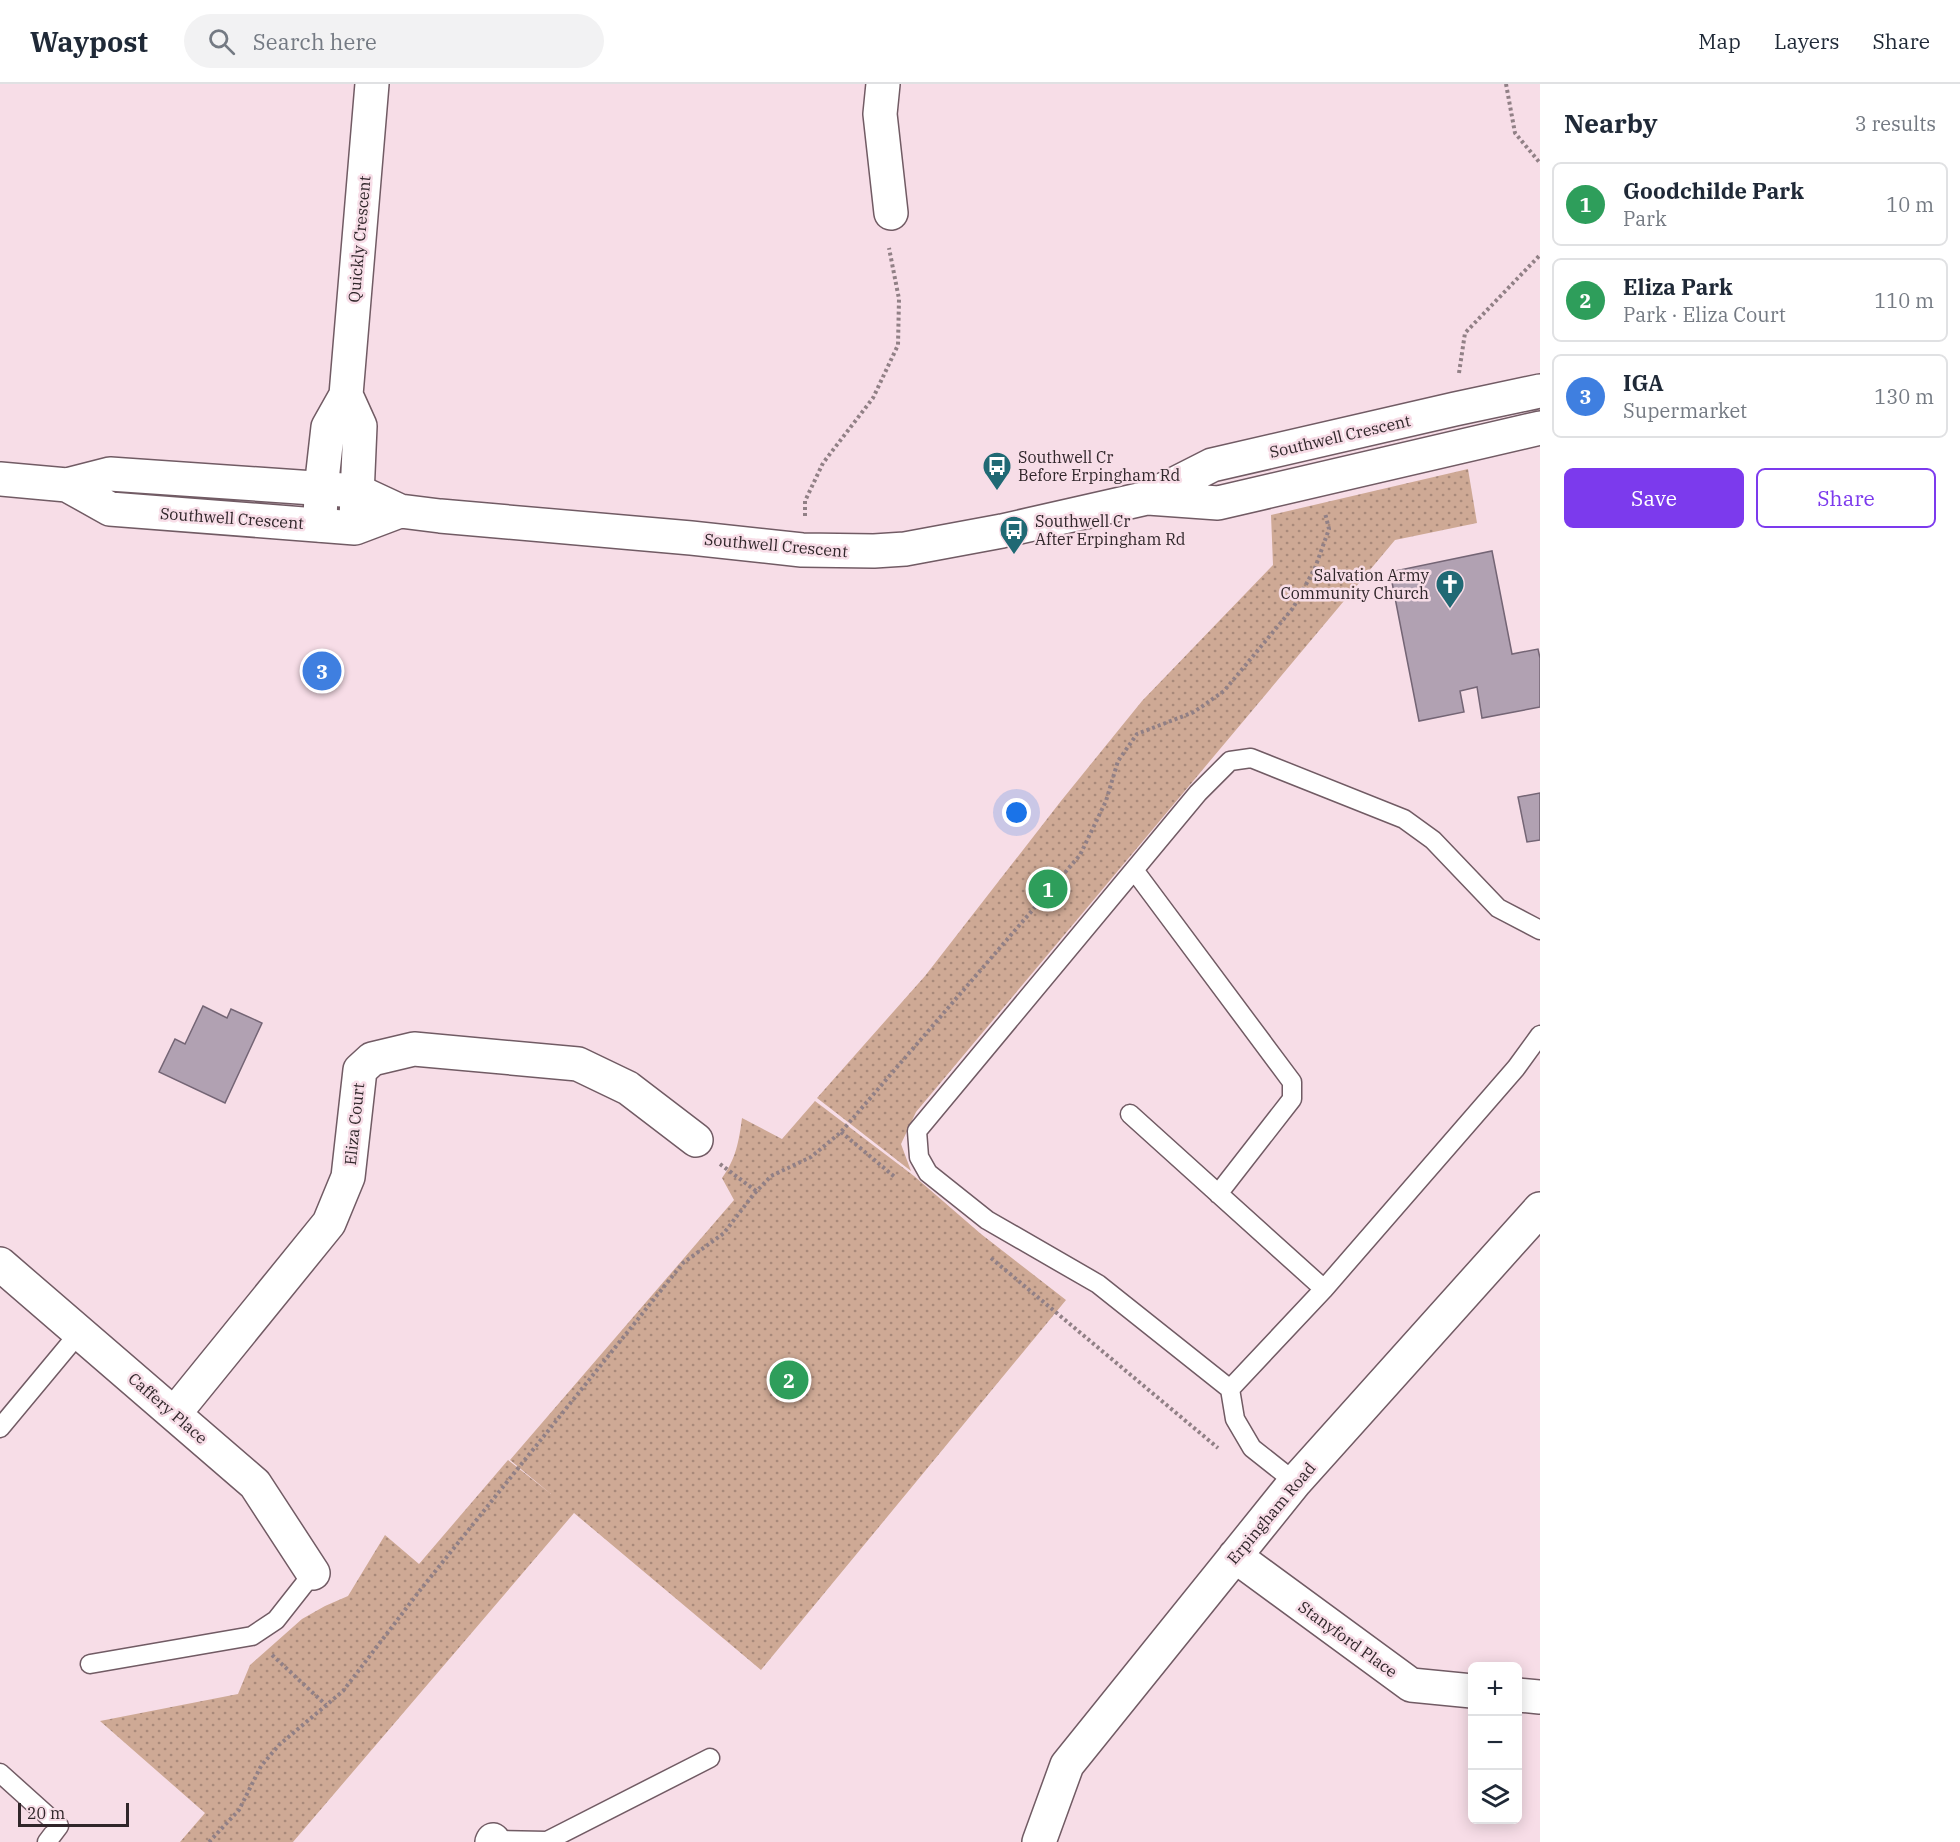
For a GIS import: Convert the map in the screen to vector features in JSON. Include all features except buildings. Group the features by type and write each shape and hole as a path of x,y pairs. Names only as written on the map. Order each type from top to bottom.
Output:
{"street":[{"name":"Quickly Crescent","path":"320,525 321,489 328,428 346,395 372,84"},
{"path":"883,84 880,114 891,213"},
{"name":"Southwell Crescent","path":"0,479 67,485 110,474 357,491 400,511 802,550 874,551 905,549 1002,531 1147,498 1212,465 1540,391"},
{"name":"Quickly Crescent","path":"346,395 360,426 355,528"},
{"name":"Southwell Crescent","path":"1147,498 1218,502 1540,428"},
{"name":"Southwell Crescent","path":"67,485 110,509 355,528 400,511"},
{"name":"Eliza Court","path":"174,1414 329,1223 348,1177 360,1070 372,1059 414,1049 578,1064 628,1088 696,1140"},
{"name":"Erpingham Road","path":"1040,1842 1067,1765 1294,1482 1540,1209"},
{"name":"Caffery Place","path":"0,1264 255,1484 313,1573"},
{"name":"Stanyford Place","path":"1235,1556 1411,1685 1468,1691"},
{"path":"1522,1695 1540,1697"}],"lane":[{"path":"1294,1482 1252,1448 1235,1419 1230,1389 1098,1284 987,1220 928,1173 919,1157 918,1131 1198,793 1230,761 1251,758 1404,819 1433,840 1498,908 1540,930"},
{"path":"1134,870 1292,1082 1292,1099 1218,1194"},
{"path":"1230,1389 1324,1289 1516,1068 1540,1035"},
{"path":"1130,1114 1324,1289"},
{"path":"0,1428 79,1333"},
{"path":"90,1664 252,1636 276,1620 313,1573"},
{"path":"492,1841 547,1841 710,1758"},
{"path":"0,1773 59,1826 47,1842"}],"path":[{"path":"1506,84 1515,133 1540,163"},
{"path":"802,550 805,501 823,463 873,398 898,345 899,299 889,246 891,213"},
{"path":"1455,409 1465,333 1540,255"},
{"path":"209,1842 239,1810 261,1766 279,1745 344,1690 428,1579 683,1263 724,1233 756,1191 771,1176 811,1157 841,1132 1080,855 1106,801 1118,761 1137,734 1194,712 1224,691 1293,608 1315,568 1329,529 1319,480"},
{"path":"841,1132 896,1178"},
{"path":"696,1140 720,1164 756,1191"},
{"path":"988,1255 1225,1454"},
{"path":"252,1636 326,1705"}],"shaded area":[{"path":"1468,469 1477,523 1395,540 916,1112 901,1144 911,1171 817,1098 925,976 1142,701 1273,565 1271,515"},
{"path":"815,1101 914,1176 981,1234 1066,1300 761,1670 574,1513 293,1842 180,1842 205,1813 100,1721 238,1694 250,1665 302,1619 348,1596 385,1535 419,1564 508,1460 551,1494 510,1460 734,1200 722,1178 736,1150 742,1118 782,1139"}],"place":[{"name":"Southwell Cr Before Erpingham Rd","path":"997,492"},
{"name":"Southwell Cr After Erpingham Rd","path":"1014,556"},
{"name":"Salvation Army Community Church","path":"1450,610"},
{"name":"IGA","path":"322,671"},
{"name":"Goodchilde Park","path":"1048,889"},
{"name":"Eliza Park","path":"789,1380"}]}
